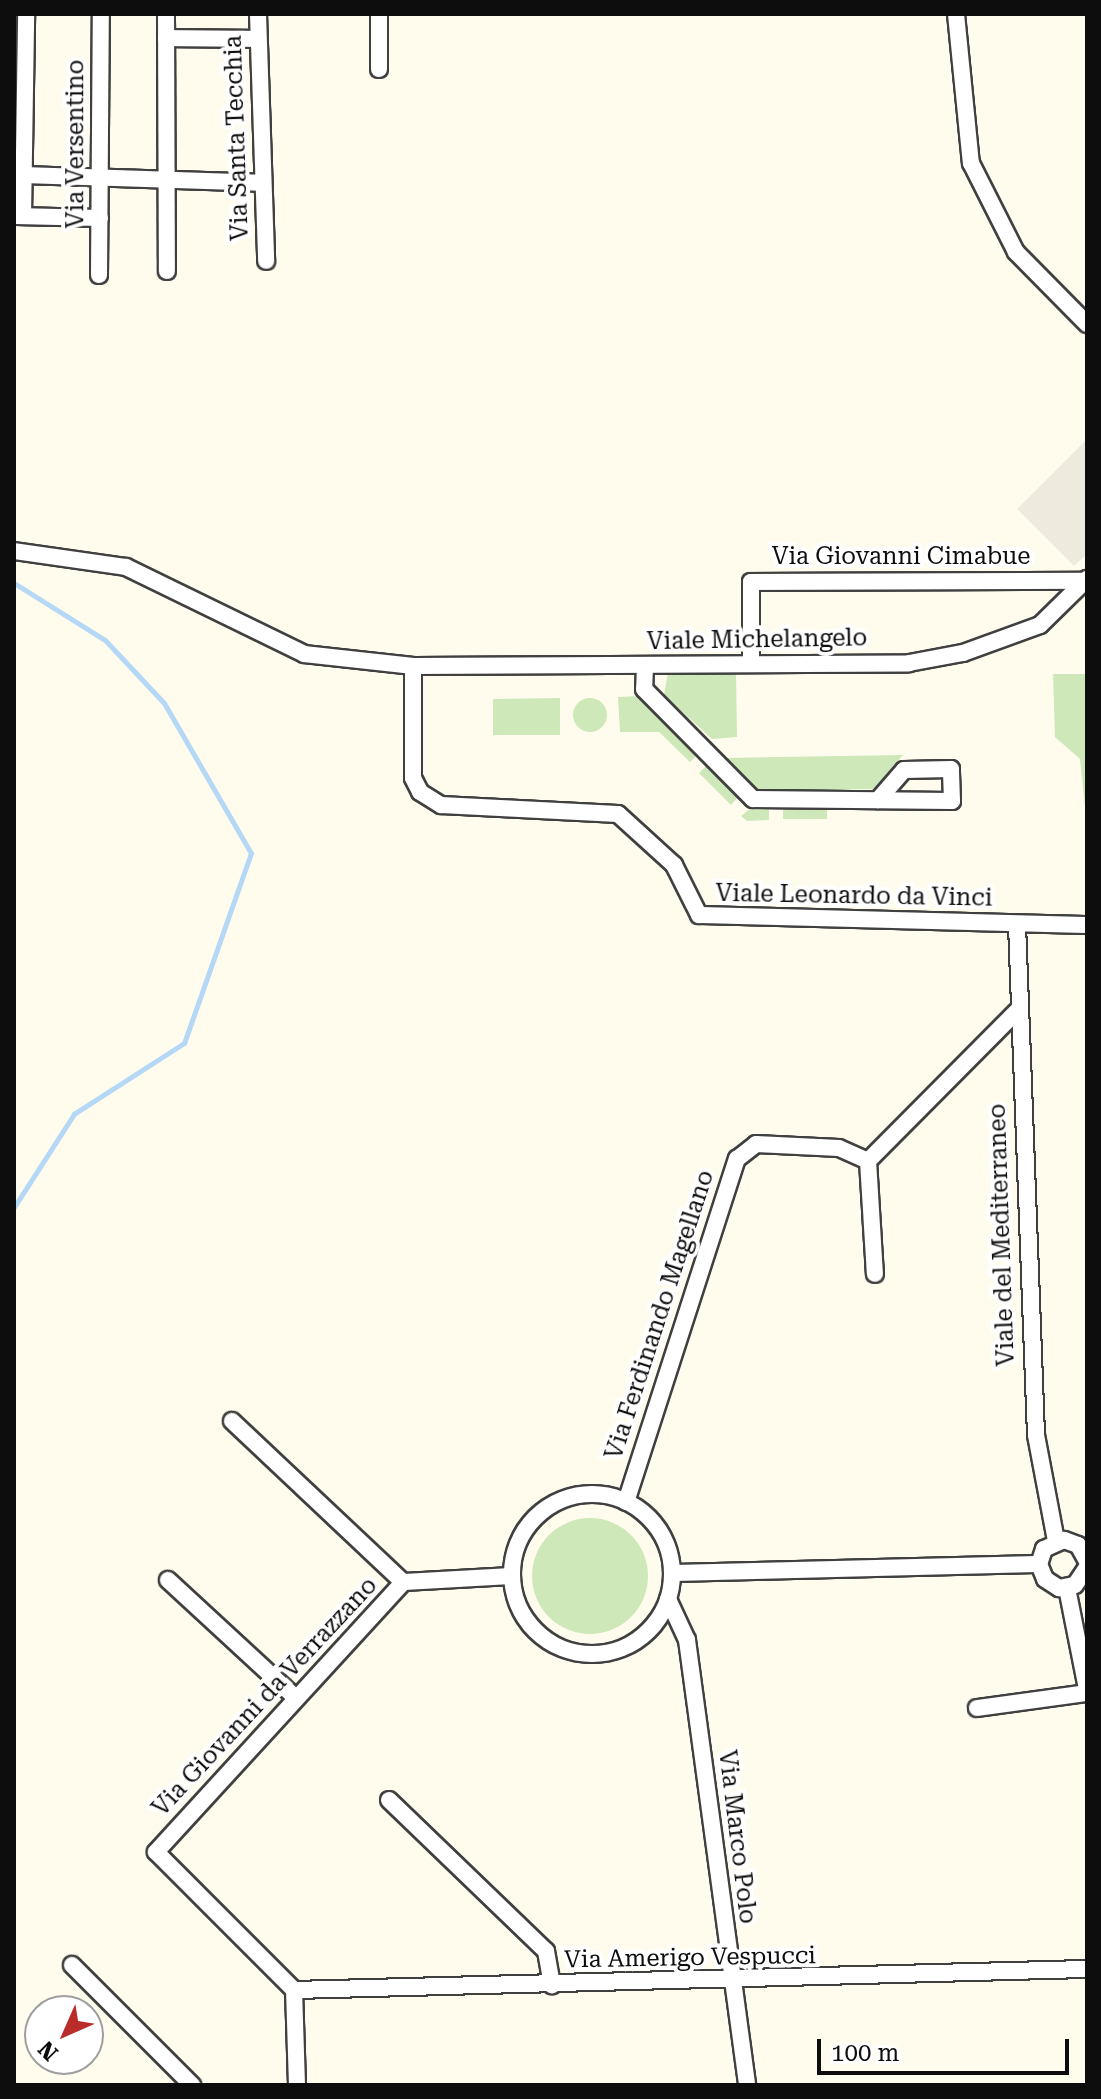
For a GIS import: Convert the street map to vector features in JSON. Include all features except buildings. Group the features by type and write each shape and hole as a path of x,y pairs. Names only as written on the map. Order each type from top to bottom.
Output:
{"street":[{"path":"26,14 23,175 19,216 100,218"},
{"name":"Via Versentino","path":"99,275 101,14"},
{"path":"166,14 167,271"},
{"name":"Via Santa Tecchia","path":"258,14 260,183 266,261"},
{"path":"379,14 379,69"},
{"path":"956,14 971,163 1016,252 1087,324"},
{"path":"166,38 258,39"},
{"path":"23,175 98,180 260,183"},
{"name":"Viale Michelangelo","path":"14,551 126,567 304,654 409,666 909,663 963,653 1040,625 1086,580"},
{"name":"Via Giovanni Cimabue","path":"751,664 751,582 1086,580"},
{"path":"645,665 644,689 753,799 878,800"},
{"name":"Viale Leonardo da Vinci","path":"409,666 413,778 431,801 618,814 674,865 691,907 715,920 1087,925"},
{"name":"Viale del Mediterraneo","path":"1017,924 1017,1011 1036,1435 1056,1541"},
{"path":"875,1274 868,1161 1017,1011"},
{"name":"Via Ferdinando Magellano","path":"626,1502 737,1159 756,1144 839,1148 868,1161"},
{"path":"232,1421 403,1582"},
{"path":"581,1495 626,1502 659,1531 672,1573 668,1599 657,1621 628,1645 593,1654 568,1651 528,1622 512,1576 524,1532 549,1508 581,1495"},
{"path":"1039,1564 1056,1541 1078,1545 1087,1561"},
{"path":"672,1573 1039,1564"},
{"path":"1039,1564 1051,1585 1067,1588"},
{"path":"1067,1588 1087,1567"},
{"name":"Via Giovanni da Verrazzano","path":"294,1990 156,1852 403,1582 512,1576"},
{"path":"168,1580 296,1698"},
{"path":"977,1708 1087,1691 1067,1588"},
{"name":"Via Marco Polo","path":"668,1599 687,1640 747,2085"},
{"path":"389,1800 546,1951 552,1985"},
{"path":"72,1965 192,2085"},
{"name":"Via Amerigo Vespucci","path":"294,1990 731,1982 1087,1969"},
{"path":"294,1990 297,2085"}],"green space":[{"path":"668,672 736,672 737,737 712,739 664,695"},
{"path":"1053,674 1087,674 1087,827 1080,759 1055,737"},
{"path":"639,696 698,754 690,762 659,732 620,732 618,697"},
{"path":"560,698 560,735 493,735 493,699"},
{"path":"590,698 602,703 607,715 602,727 590,732 578,727 573,715 578,703"},
{"path":"903,755 873,789 757,790 724,758"},
{"path":"708,764 740,795 731,805 699,773"},
{"path":"783,807 827,807 827,819 783,819"},
{"path":"751,808 769,808 769,820 747,821 741,816"},
{"path":"590,1518 612,1522 631,1535 644,1554 648,1576 644,1598 631,1617 612,1630 590,1634 568,1630 549,1617 536,1598 532,1576 536,1554 549,1535 568,1522"}],"shaded area":[{"path":"1087,439 1087,554 1074,566 1017,509"}],"waterway":[{"path":"14,583 105,640 164,703 251,853 184,1043 74,1114 14,1207"}]}
